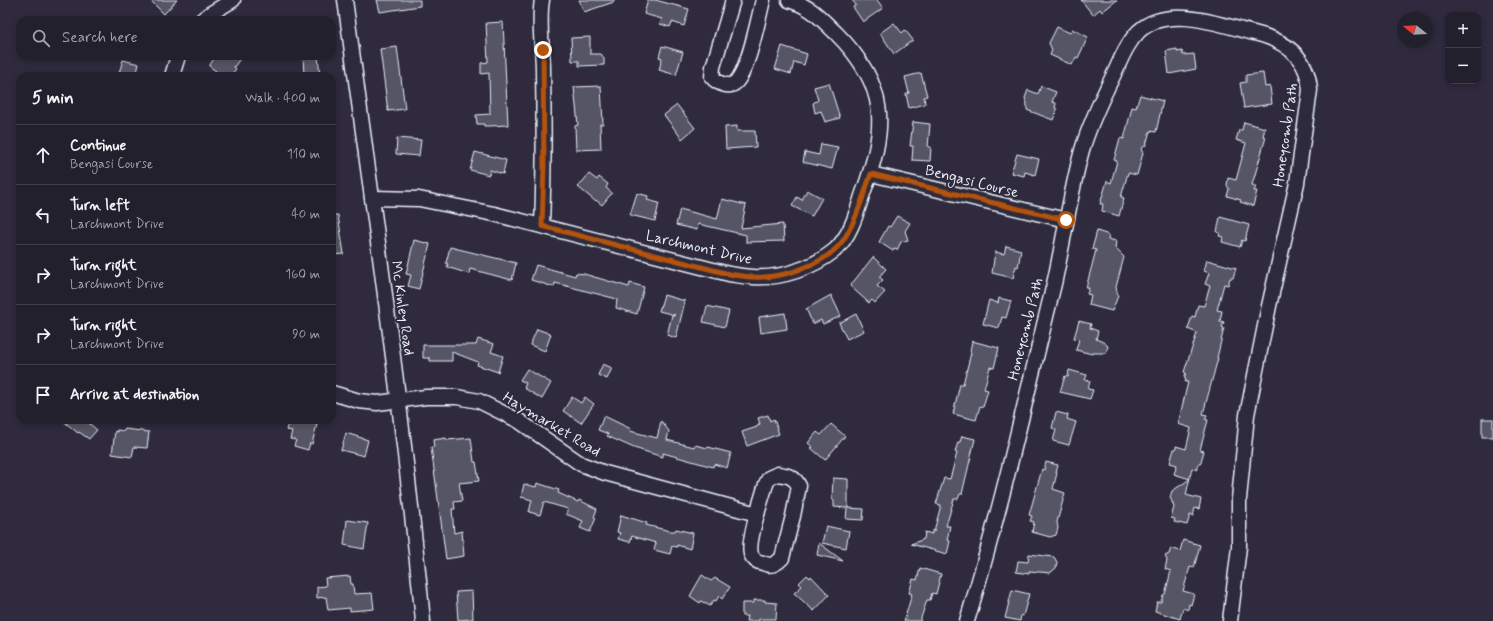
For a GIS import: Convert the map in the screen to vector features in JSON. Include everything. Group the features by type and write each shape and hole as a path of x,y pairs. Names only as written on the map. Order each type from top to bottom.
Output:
{"street":[{"path":"207,16 233,0"},
{"name":"Mc Kinley Road","path":"345,0 399,401 413,517 423,621"},
{"path":"542,0 541,21 543,50 544,167 542,226"},
{"path":"733,0 713,67 712,76 716,82 728,86 735,83 741,75 749,53 763,0"},
{"name":"Larchmont Drive","path":"372,198 419,199 494,214 729,274 754,277 782,275 804,268 824,258 840,244 853,223 871,174 879,136 880,114 876,92 867,72 844,41 814,11 799,3 789,0"},
{"name":"Honeycomb Path","path":"967,621 1010,466 1057,269 1082,149 1099,104 1128,46 1140,30 1156,21 1169,17 1192,18 1268,36 1290,48 1302,63 1309,78 1310,90 1296,183 1247,415 1240,499 1239,547 1230,621"},
{"path":"173,72 177,60"},
{"name":"Bengasi Course","path":"871,174 1066,220"},
{"name":"Haymarket Road","path":"336,394 359,401 377,403 426,397 458,397 479,401 519,421 581,464 605,473 757,514"},
{"path":"778,474 788,475 797,481 799,486 782,558 777,563 772,565 766,565 755,561 751,554 751,544 757,514 769,478 778,474"}],"building":[{"path":"150,0 177,0 164,14"},
{"path":"377,0 420,0 420,6 380,12"},
{"path":"579,0 614,0 614,2 584,12"},
{"path":"648,0 655,0 689,9 684,26 672,22 670,27 660,24 662,19 644,14"},
{"path":"852,0 877,0 883,8 863,22 853,7 856,5"},
{"path":"1081,0 1117,0 1102,12 1100,9 1093,15"},
{"path":"503,22 508,125 484,126 484,124 477,124 476,115 490,114 489,73 481,74 481,63 488,62 486,23"},
{"path":"894,23 902,33 905,30 913,40 894,54 880,33"},
{"path":"1057,27 1070,33 1072,29 1088,37 1078,58 1076,57 1072,65 1050,55 1052,50 1049,43"},
{"path":"590,37 590,54 601,54 604,58 604,65 579,66 579,61 572,61 571,38"},
{"path":"662,46 683,52 676,75 659,70 662,58 659,57"},
{"path":"782,46 807,54 804,65 794,62 791,74 775,69"},
{"path":"397,47 405,109 388,111 380,49"},
{"path":"1177,49 1177,52 1182,51 1183,55 1194,54 1196,69 1169,74 1166,51"},
{"path":"123,60 139,64 137,72 119,72"},
{"path":"213,60 239,60 234,67 236,69 233,72 215,72 209,66"},
{"path":"303,60 318,60 320,72 304,72"},
{"path":"921,73 927,96 924,97 925,104 909,108 906,94 909,93 905,77"},
{"path":"1263,73 1265,87 1270,86 1272,104 1244,108 1240,83 1246,82 1246,75"},
{"path":"829,83 840,118 825,122 821,111 815,113 813,103 818,100 814,87"},
{"path":"601,86 603,124 600,124 601,149 576,150 575,126 578,125 574,87"},
{"path":"1041,86 1056,92 1052,102 1056,103 1055,108 1057,109 1053,120 1027,110 1025,98 1028,90 1038,94"},
{"path":"1140,95 1163,101 1156,132 1150,131 1146,145 1141,149 1143,153 1137,175 1128,173 1121,197 1124,198 1119,216 1102,211 1103,204 1100,204 1107,181 1111,183 1117,161 1114,160 1120,138 1124,139 1132,107 1136,108"},
{"path":"677,105 695,128 682,139 664,115"},
{"path":"913,122 930,124 928,147 931,147 930,161 912,160 913,146 910,146"},
{"path":"1244,122 1265,128 1263,136 1266,137 1252,185 1256,186 1254,191 1257,191 1253,206 1240,202 1241,200 1227,196 1229,189 1227,185 1228,178 1236,180 1246,143 1236,140 1239,130 1242,130"},
{"path":"737,126 737,131 755,131 756,147 726,149 725,127"},
{"path":"397,138 421,140 419,156 396,154"},
{"path":"821,144 838,147 832,169 803,162 805,152 819,155"},
{"path":"475,152 506,160 503,174 490,170 489,175 470,170"},
{"path":"1017,154 1039,159 1035,175 1025,172 1024,176 1011,173"},
{"path":"589,174 597,180 599,177 608,184 606,188 612,193 602,205 578,187"},
{"path":"807,190 822,198 812,216 792,206 797,197 802,200"},
{"path":"637,193 648,196 647,200 659,203 655,221 630,215"},
{"path":"722,199 746,205 741,228 783,224 784,241 746,242 746,235 698,224 697,230 676,225 680,209 717,219"},
{"path":"336,215 338,215 344,254 336,255"},
{"path":"897,216 910,223 905,231 908,240 901,242 897,250 894,249 893,251 879,242 888,226 890,227"},
{"path":"1220,217 1249,225 1245,241 1242,240 1240,247 1222,242 1223,237 1219,236 1220,233 1217,232"},
{"path":"1097,231 1109,235 1108,239 1116,241 1115,248 1124,257 1116,287 1118,296 1112,311 1089,305 1091,295 1087,294 1089,288 1086,288 1096,250 1092,249"},
{"path":"414,240 430,244 419,289 408,286 411,275 406,274"},
{"path":"1006,246 1021,250 1018,267 1016,266 1013,278 992,273 995,252 1004,254"},
{"path":"450,247 516,263 512,280 470,269 469,274 447,267 448,264 446,263"},
{"path":"873,257 886,269 879,277 883,280 877,286 885,292 875,303 872,300 869,303 850,286"},
{"path":"1207,260 1236,268 1233,278 1230,278 1228,285 1224,284 1217,310 1222,311 1220,321 1224,322 1222,327 1224,328 1218,358 1203,414 1207,415 1205,419 1208,420 1200,450 1204,451 1197,470 1192,468 1190,479 1174,474 1177,465 1170,463 1176,446 1186,449 1191,428 1178,424 1188,382 1185,382 1186,379 1184,378 1186,373 1184,372 1197,333 1188,329 1192,316 1195,317 1198,305 1204,306 1210,286 1205,284 1209,273 1204,271"},
{"path":"536,265 575,276 576,273 584,274 629,287 630,283 644,287 637,314 616,308 617,299 555,283 554,287 531,280"},
{"path":"664,295 685,301 676,338 667,335 672,315 675,315 659,311"},
{"path":"831,295 841,316 823,324 821,320 813,324 806,309"},
{"path":"999,298 1011,301 1006,318 1002,317 999,328 983,324 989,300 998,303"},
{"path":"707,306 729,311 725,327 703,322"},
{"path":"785,313 787,329 761,333 759,317"},
{"path":"856,314 864,331 847,339 839,323"},
{"path":"1079,321 1091,324 1090,328 1098,331 1096,339 1108,346 1106,353 1092,354 1076,350 1079,339 1074,338"},
{"path":"537,329 551,334 545,351 530,345"},
{"path":"478,339 494,344 491,352 503,356 498,372 477,365 478,362 452,352 452,361 430,361 430,358 423,358 423,345 476,345"},
{"path":"972,341 999,348 994,368 990,367 984,389 988,390 983,407 980,406 976,420 953,414 960,384 963,384 971,353"},
{"path":"603,364 612,368 607,379 598,375"},
{"path":"527,369 551,383 542,399 524,388 526,383 520,380"},
{"path":"1069,370 1087,375 1085,380 1090,381 1088,389 1093,390 1090,399 1060,392 1065,376 1068,377"},
{"path":"572,397 581,403 585,397 594,404 581,423 563,411"},
{"path":"1056,412 1068,415 1067,419 1076,422 1069,445 1053,441 1056,430 1052,428"},
{"path":"768,415 770,421 774,419 779,434 747,446 742,432 757,427 760,424 758,418"},
{"path":"604,416 631,429 630,431 657,438 661,421 669,431 667,440 694,447 695,445 708,447 731,453 727,468 714,464 713,467 663,453 663,457 634,448 607,436 608,434 598,430"},
{"path":"1482,419 1493,419 1493,437 1482,437"},
{"path":"67,424 90,424 97,430 89,439 79,432 78,433"},
{"path":"288,424 317,424 312,444 310,443 308,450 294,446 296,440 290,439 292,431 286,430"},
{"path":"831,424 845,436 825,460 811,448 813,447 808,443 817,432 821,435"},
{"path":"125,429 149,432 147,448 134,447 132,457 112,454 115,431 124,431"},
{"path":"346,433 368,440 364,456 341,450"},
{"path":"962,436 975,439 962,494 960,494 958,499 954,499 946,526 950,526 947,540 950,541 947,554 911,544 924,539 925,532 932,534 932,531 934,531 941,505 936,504 944,478 950,479 957,453 955,452 958,442 960,442"},
{"path":"446,438 447,440 471,438 474,462 476,462 479,481 459,483 462,501 454,502 455,509 452,509 454,533 462,531 464,556 446,559 431,447 434,447 433,440"},
{"path":"1046,462 1058,465 1053,489 1065,493 1057,522 1058,528 1056,535 1050,537 1032,532 1034,522 1030,521 1032,516 1029,515 1042,469 1044,470"},
{"path":"833,478 848,479 848,508 864,509 863,520 846,519 847,508 834,507 834,501 832,499"},
{"path":"1189,479 1186,495 1201,499 1199,509 1195,508 1193,516 1190,515 1187,525 1174,522 1175,519 1171,518 1174,507 1170,497 1172,491"},
{"path":"537,483 559,490 558,493 578,502 579,500 597,509 594,517 596,518 590,532 580,528 583,521 566,514 568,509 544,502 540,515 529,512 532,500 521,497 524,484 536,487"},
{"path":"621,515 647,523 646,525 670,531 675,531 676,529 693,533 690,549 677,545 677,547 672,546 670,554 654,550 656,543 632,536 630,542 618,539 620,533 617,532"},
{"path":"347,520 368,523 364,549 344,545"},
{"path":"826,526 849,531 846,548 822,543"},
{"path":"1183,540 1200,545 1194,568 1190,567 1183,591 1194,594 1188,610 1183,608 1180,619 1155,611 1157,602 1161,602 1163,595 1165,594 1171,571 1165,569 1167,560 1165,556 1169,554 1171,548 1180,551"},
{"path":"819,543 843,561 817,555"},
{"path":"1029,554 1054,557 1057,562 1056,568 1050,573 1029,571 1029,574 1016,572 1018,561 1028,562"},
{"path":"920,568 941,574 936,594 932,593 930,600 927,600 920,621 904,621 912,594 909,593 913,579 917,580"},
{"path":"702,575 711,581 715,578 730,587 722,599 719,596 710,606 701,601 700,603 690,596"},
{"path":"807,575 810,578 811,576 829,595 814,611 794,593 802,586 799,583"},
{"path":"350,576 354,594 372,593 374,609 350,611 350,608 328,610 326,597 317,598 317,587 326,586 325,578"},
{"path":"1012,590 1029,594 1023,616 1021,615 1020,621 1005,618"},
{"path":"472,591 473,619 458,620 456,592"},
{"path":"754,600 765,600 765,602 777,603 776,619 746,621 747,616 742,616 742,603 754,603"}],"route":[{"path":"543,50 544,167 542,226 729,274 754,277 782,275 804,268 824,258 836,248 843,240 853,223 871,174 1066,220"}]}
